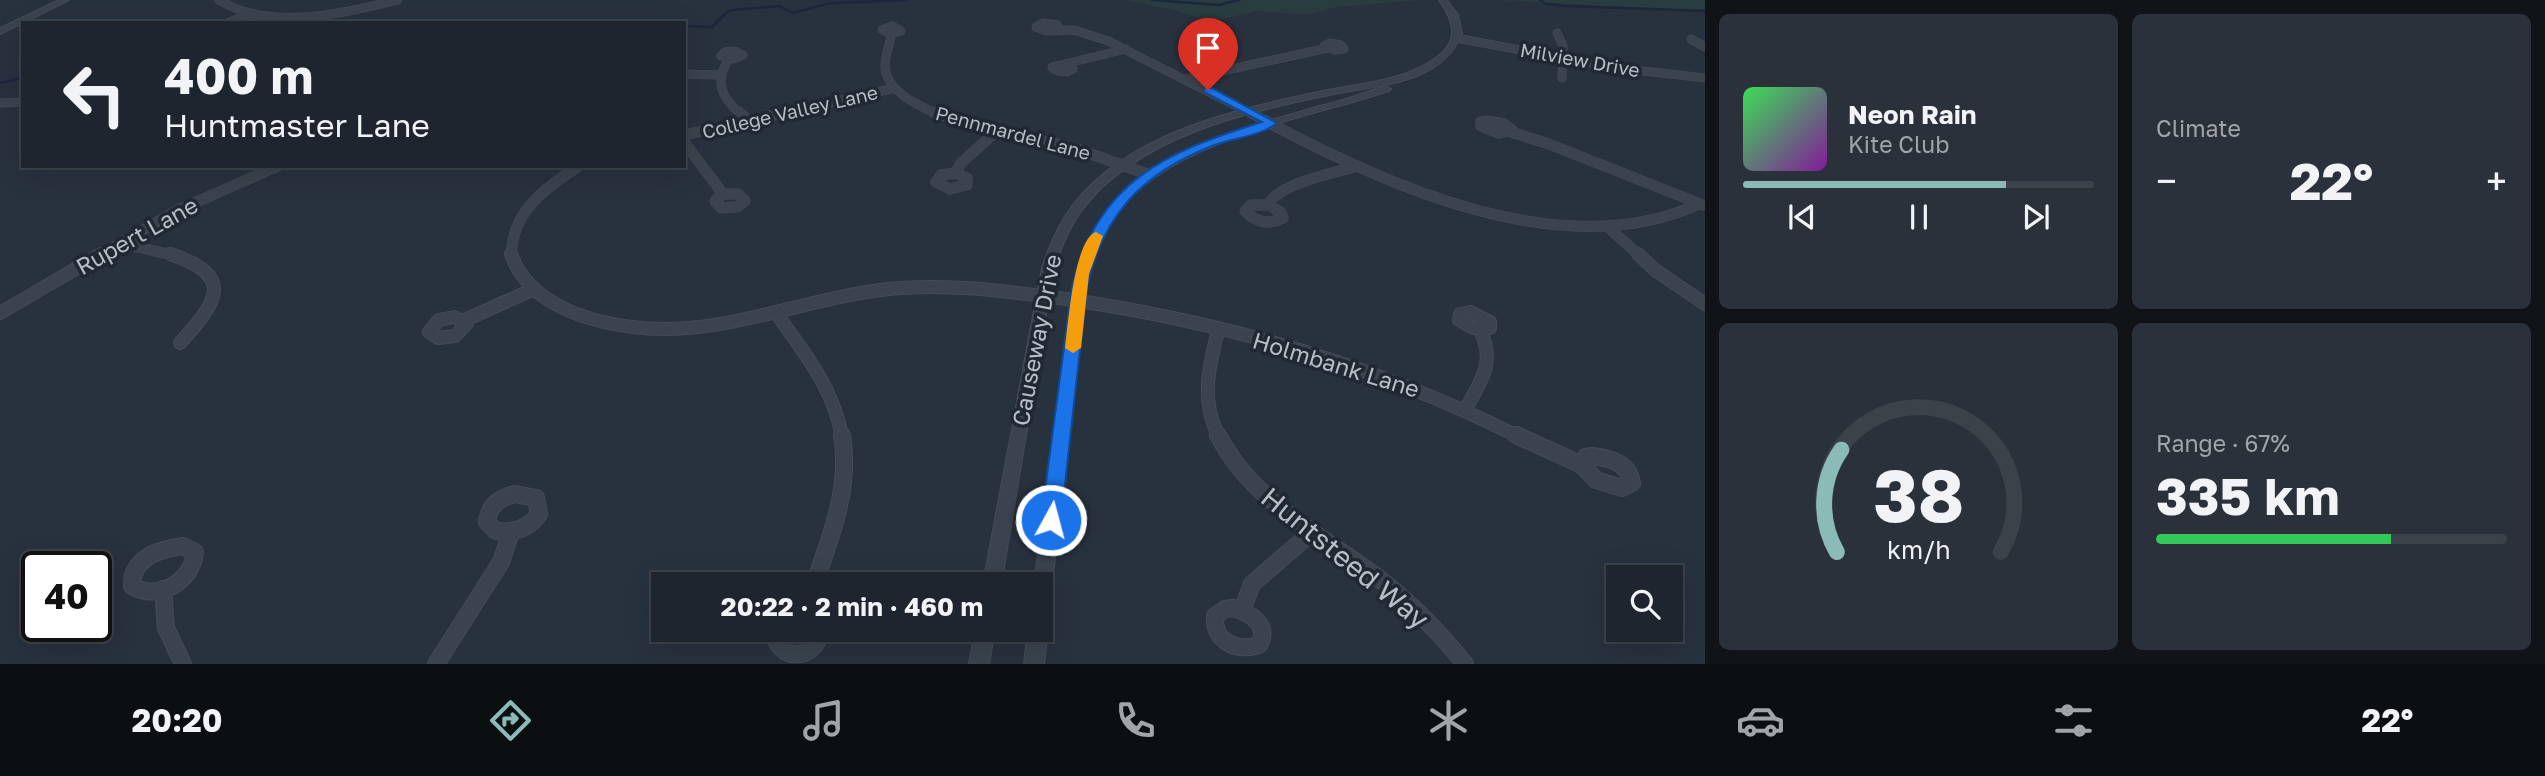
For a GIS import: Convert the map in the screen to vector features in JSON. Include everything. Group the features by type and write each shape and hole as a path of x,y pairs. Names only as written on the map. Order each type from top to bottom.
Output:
{"street":[{"path":"0,31 65,0"},
{"path":"219,0 235,10 251,14 316,15 398,0"},
{"path":"1443,0 1454,15 1457,35"},
{"path":"233,21 251,14"},
{"path":"1059,29 1094,36 1126,49 1357,166 1395,184 1443,200 1529,219 1608,227 1661,221 1702,205"},
{"path":"1557,33 1563,46 1562,78"},
{"path":"891,34 885,66 895,88"},
{"name":"Milview Drive","path":"1457,35 1643,72 1705,78"},
{"name":"Causeway Drive","path":"1045,572 1078,303 1087,256 1100,229 1123,198 1150,175 1207,143 1400,83 1439,60 1457,35"},
{"path":"1691,39 1705,47"},
{"path":"1186,79 1328,48"},
{"path":"1068,65 1126,49"},
{"name":"Milview Drive","path":"1563,55 1705,72"},
{"path":"729,59 719,75 724,97 748,121"},
{"path":"686,74 719,75"},
{"name":"Causeway Drive","path":"994,572 1048,268 1067,223 1098,186 1124,165 1151,148 1186,132 1308,97 1407,77"},
{"name":"College Valley Lane","path":"686,135 895,88"},
{"name":"Pennmardel Lane","path":"895,88 917,104 940,115 1060,144 1150,175"},
{"path":"0,103 21,102"},
{"path":"955,173 961,163 998,130"},
{"path":"1510,132 1549,144 1702,205"},
{"path":"686,145 723,194"},
{"path":"1268,205 1272,196 1285,189 1357,166"},
{"name":"Rupert Lane","path":"0,313 196,201 273,168"},
{"path":"576,168 538,194 516,224 512,255 523,277 534,289 552,302 586,316 632,326 707,327 840,296 916,287 973,289 1078,303"},
{"path":"1608,227 1655,270 1705,304"},
{"path":"122,243 195,262 213,277 216,288 212,307 180,343"},
{"path":"465,320 534,289"},
{"name":"Holmbank Lane","path":"1078,303 1218,330 1372,374 1465,410 1582,465"},
{"path":"776,313 832,398 845,447 843,495 818,572"},
{"name":"Huntsteed Way","path":"1218,330 1207,380 1211,417 1220,438 1249,480 1275,506 1404,598 1433,626 1465,664"},
{"path":"1465,410 1489,362 1490,351 1480,330"},
{"path":"436,664 502,562 511,532"},
{"path":"1242,610 1252,584 1311,533"},
{"path":"163,589 162,616 169,638 183,664"},
{"path":"775,642 776,646 789,654 798,655 814,649 819,642"},
{"path":"979,664 983,642"},
{"path":"1034,664 1037,642"}],"shaded area":[{"path":"1124,0 1420,0 1336,7 1308,15 1257,11 1210,22 1178,11"},
{"path":"1492,0 1705,0 1705,12 1519,1"}],"waterway":[{"path":"686,26 712,27 727,12 733,10 779,6 793,13 830,3 907,0"},
{"path":"1152,0 1219,5 1239,0"},
{"path":"1540,0 1546,4 1567,6 1705,11"},
{"path":"0,83 21,78"}],"slow traffic":[{"path":"1073,348 1082,274 1096,236"}],"route":[{"path":"1051,520 1082,274 1100,229 1123,198 1139,182 1163,165 1207,143 1272,123 1208,90"}]}
